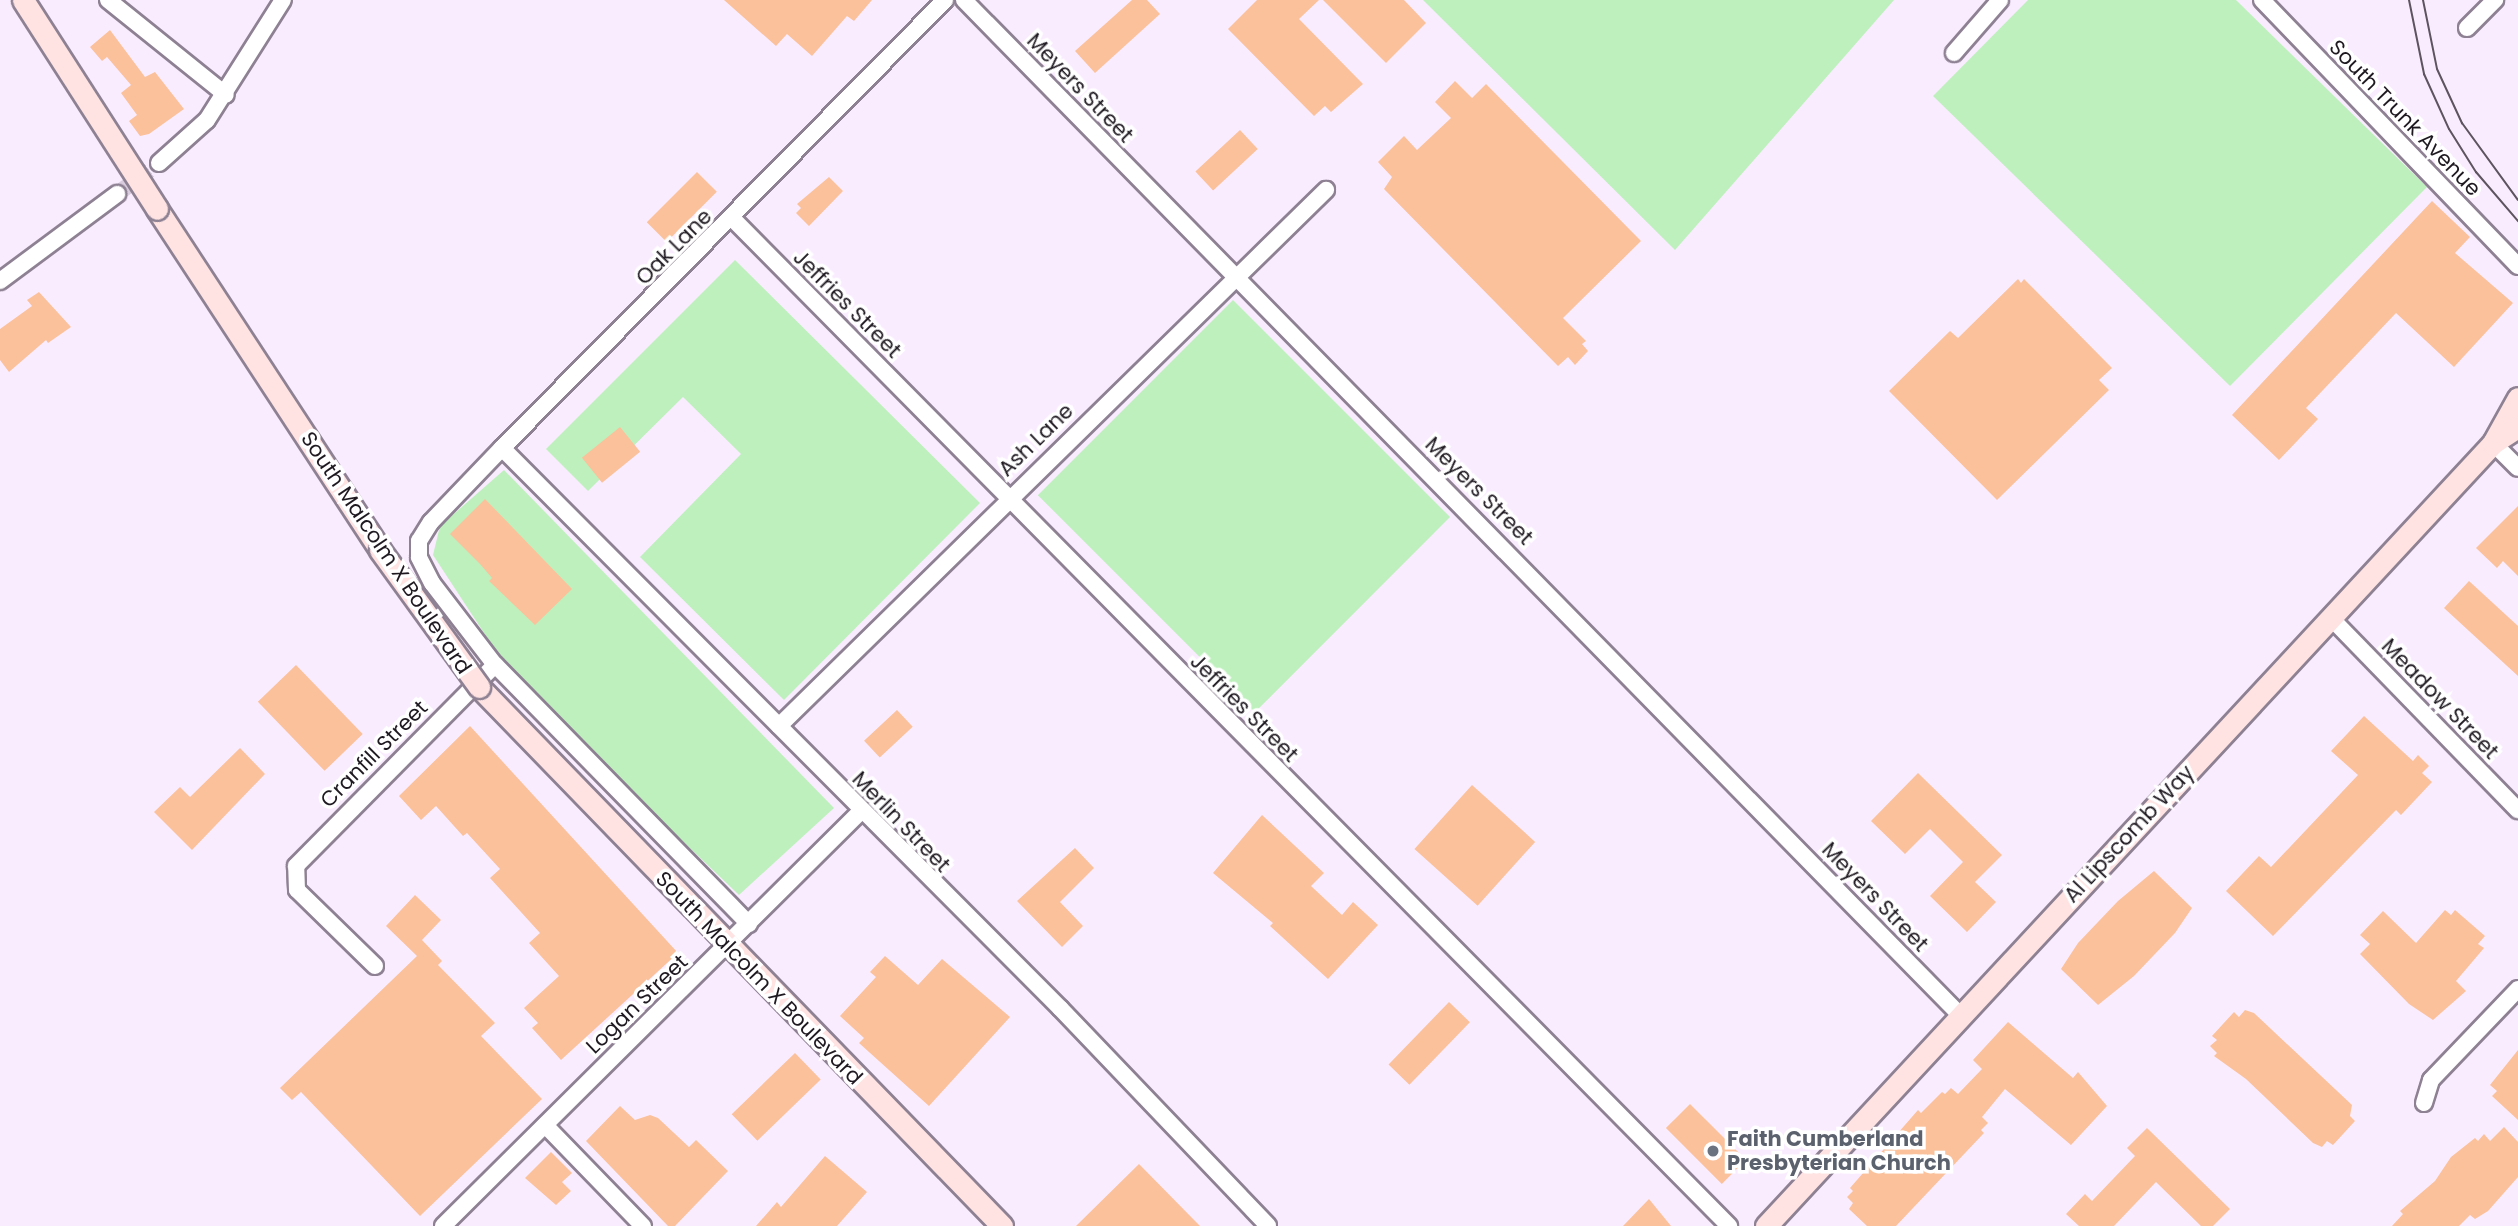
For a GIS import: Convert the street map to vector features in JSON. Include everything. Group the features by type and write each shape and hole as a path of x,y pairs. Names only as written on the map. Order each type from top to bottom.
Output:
{"street":[{"name":"South Malcolm X Boulevard","path":"23,0 438,632 478,687 997,1225"},
{"path":"108,0 226,95"},
{"path":"159,163 192,135 226,95 283,0"},
{"name":"Oak Lane","path":"495,665 432,583 419,556 419,541 431,522 945,0"},
{"name":"Meyers Street","path":"964,0 1960,1015"},
{"path":"1954,53 2000,0"},
{"name":"South Trunk Avenue","path":"2262,0 2518,266"},
{"path":"2467,28 2494,0"},
{"name":"Ash Lane","path":"779,726 1007,497 1234,275 1326,190"},
{"path":"0,281 117,194"},
{"name":"Jeffries Street","path":"732,218 1729,1226"},
{"name":"Al Lipscomb Way","path":"1766,1226 2493,443 2518,398"},
{"name":"Al Lipscomb Way","path":"2493,443 2518,427"},
{"path":"2493,443 2518,468"},
{"name":"Merlin Street","path":"502,448 779,726 860,812 1060,1008 1268,1226"},
{"name":"Meadow Street","path":"2331,618 2518,810"},
{"path":"495,665 749,924"},
{"name":"Cranfill Street","path":"375,966 311,907 293,880 296,866 312,846 495,665"},
{"name":"Logan Street","path":"443,1226 860,812"},
{"path":"2424,1103 2431,1080 2518,989"},
{"path":"545,1125 643,1226"}],"green space":[{"path":"1423,0 1894,0 1675,250"},
{"path":"2028,0 2236,0 2427,187 2230,386 1933,96"},
{"path":"735,260 980,503 784,700 640,557 741,454 683,397 588,491 546,449"},
{"path":"1233,300 1450,517 1255,712 1038,495"},
{"path":"504,470 834,808 739,895 516,682 433,555 440,526"}],"building":[{"path":"724,0 872,0 854,21 847,16 812,56 787,34 776,46"},
{"path":"1132,0 1147,0 1160,14 1095,73 1075,51"},
{"path":"1257,0 1319,0 1299,19 1363,84 1331,112 1325,106 1314,116 1228,29"},
{"path":"1323,0 1404,0 1426,23 1386,63"},
{"path":"110,30 145,77 155,72 184,109 149,134 140,136 129,121 137,115 121,93 131,85 107,57 102,61 90,47"},
{"path":"1455,81 1472,98 1486,84 1641,241 1563,318 1586,341 1582,344 1588,351 1575,365 1568,357 1558,366 1384,189 1392,177 1378,162 1404,136 1417,150 1451,118 1435,102"},
{"path":"1240,130 1258,149 1213,191 1195,172"},
{"path":"697,172 717,192 667,242 647,222"},
{"path":"829,177 843,191 809,226 796,213 801,208 797,204"},
{"path":"2432,201 2470,237 2455,253 2513,303 2454,367 2396,313 2306,408 2318,419 2279,460 2232,415"},
{"path":"2018,279 2021,283 2024,279 2112,368 2099,380 2109,390 1997,500 1889,391 1950,331 1958,338"},
{"path":"39,292 71,327 48,343 46,340 9,372 0,360 0,329 32,306 27,300"},
{"path":"620,427 640,452 602,483 582,458"},
{"path":"485,499 572,589 535,625 489,581 492,578 450,534"},
{"path":"2518,506 2518,576 2503,561 2497,568 2476,548"},
{"path":"2469,581 2518,626 2518,676 2444,608"},
{"path":"296,665 363,734 325,771 258,702"},
{"path":"897,710 913,727 880,758 864,741"},
{"path":"2364,716 2413,761 2418,755 2429,766 2422,773 2432,782 2401,815 2396,810 2273,936 2226,891 2259,856 2271,867 2358,775 2331,751"},
{"path":"470,726 678,953 561,1060 532,1028 538,1023 524,1008 559,976 529,943 540,933 490,878 500,869 467,833 463,836 436,806 421,820 399,796"},
{"path":"240,748 265,774 192,850 154,812 180,787 190,797"},
{"path":"1918,773 2002,855 1975,882 1996,902 1967,932 1930,896 1963,862 1930,829 1905,854 1871,821"},
{"path":"1472,785 1535,842 1478,906 1414,849"},
{"path":"1262,815 1324,873 1311,886 1342,915 1353,902 1378,925 1328,979 1270,926 1273,923 1213,873"},
{"path":"1075,848 1094,868 1060,902 1083,926 1062,947 1017,901"},
{"path":"2154,871 2192,908 2175,933 2134,976 2098,1005 2061,969 2078,943 2118,901"},
{"path":"415,895 441,920 422,940 442,961 438,965 495,1023 481,1036 542,1099 420,1216 301,1092 292,1100 280,1088 417,956 386,926"},
{"path":"2445,910 2451,915 2455,910 2485,936 2478,944 2484,948 2456,981 2466,991 2433,1020 2409,1004 2360,954 2370,944 2360,935 2383,911 2416,943"},
{"path":"885,956 918,985 942,959 1010,1017 929,1106 859,1043 864,1038 840,1016 876,977 870,972"},
{"path":"1449,1002 1470,1022 1409,1085 1389,1065"},
{"path":"2245,1010 2254,1013 2352,1105 2350,1116 2355,1121 2333,1145 2327,1141 2322,1147 2313,1143 2246,1079 2214,1056 2217,1053 2210,1046 2217,1040 2212,1036 2234,1012 2239,1017"},
{"path":"2008,1022 2073,1078 2078,1072 2107,1106 2071,1145 2005,1089 1982,1117 1988,1123 1981,1130 1984,1133 1896,1226 1867,1226 1849,1209 1853,1203 1847,1197 1853,1191 1850,1188 1918,1110 1921,1113 1942,1092 1945,1094 1951,1088 1958,1094 1982,1069 1973,1060"},
{"path":"2518,1050 2518,1120 2492,1096 2497,1091 2490,1085"},
{"path":"795,1053 821,1080 757,1141 732,1114"},
{"path":"1690,1104 1746,1160 1722,1184 1666,1128"},
{"path":"620,1106 635,1120 650,1115 658,1118 689,1147 696,1140 728,1171 675,1226 668,1226 586,1141"},
{"path":"2504,1127 2518,1142 2518,1177 2488,1211 2475,1219 2470,1215 2459,1226 2392,1226 2403,1214 2400,1211 2435,1181 2451,1157 2475,1138 2478,1141 2484,1134 2490,1141"},
{"path":"2147,1128 2230,1209 2213,1226 2201,1226 2156,1182 2114,1226 2079,1226 2066,1214 2085,1194 2092,1201 2135,1156 2127,1148"},
{"path":"551,1152 572,1173 562,1182 571,1191 556,1205 525,1178"},
{"path":"825,1156 867,1192 837,1226 756,1226 777,1202 781,1207"},
{"path":"1139,1164 1200,1226 1076,1226"},
{"path":"1649,1199 1671,1226 1623,1226"}],"tunnel":[{"path":"117,194 159,163"}],"tram line":[{"path":"2409,0 2424,74 2449,129 2476,172 2518,221"},
{"path":"2423,0 2437,69 2462,123 2518,200"}],"place":[{"name":"Faith Cumberland Presbyterian Church","path":"1713,1151"}]}
